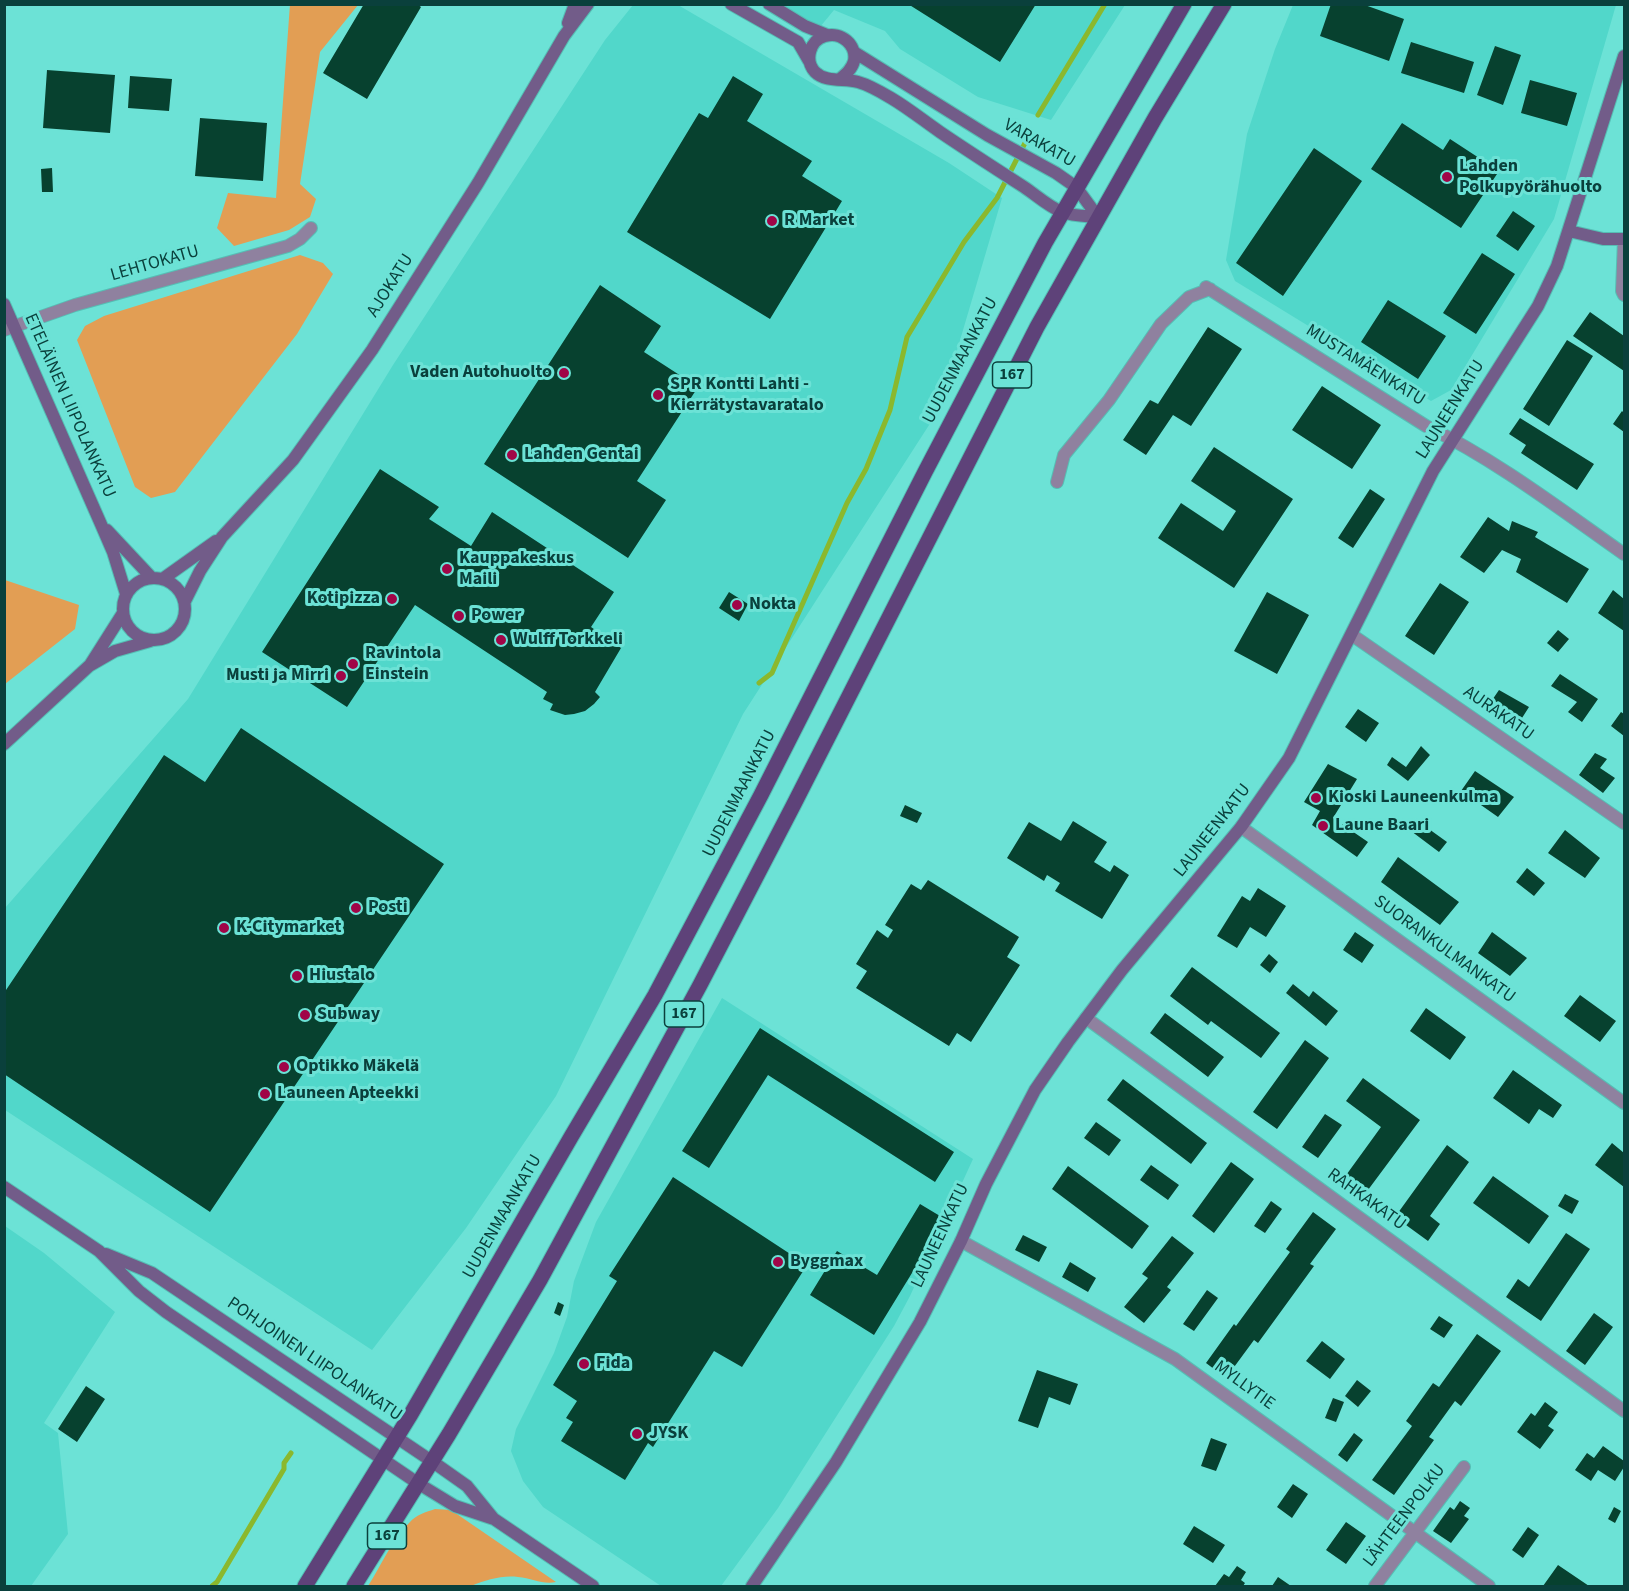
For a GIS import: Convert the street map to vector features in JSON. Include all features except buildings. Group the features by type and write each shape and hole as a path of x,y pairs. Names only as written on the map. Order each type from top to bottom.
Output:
{"main road":[{"name":"UUDENMAANKATU","path":"305,1587 397,1437 570,1137 655,995 761,795 1062,212 1184,4"},
{"name":"167","path":"354,1587 433,1462 540,1280 700,985 981,434 1098,217 1224,4"}],"street":[{"name":"AJOKATU","path":"564,36 575,4"},
{"name":"AJOKATU","path":"185,601 200,571 222,537 294,460 372,350 478,183 564,36 588,4"},
{"path":"731,4 798,42 819,76 827,79 860,82 892,98 1062,212 1098,217"},
{"path":"769,4 805,26 827,35 844,38 850,44 854,52 854,61 840,79"},
{"path":"809,62 809,53 813,45 827,35"},
{"name":"VARAKATU","path":"854,52 987,135 1056,173 1076,187 1098,217"},
{"name":"LAUNEENKATU","path":"752,1587 836,1462 920,1322 961,1241 986,1184 1035,1090 1122,970 1241,827 1288,758 1433,471 1538,306 1557,266 1624,56"},
{"name":"LEHTOKATU","path":"9,328 75,305 288,246 300,239 311,228"},
{"path":"1569,231 1603,239 1624,239 1622,291 1624,295"},
{"name":"MUSTAMÄENKATU","path":"1057,482 1064,456 1109,400 1161,324 1190,297 1208,288 1426,426 1454,440 1546,499 1624,554"},
{"name":"ETELÄINEN LIIPOLANKATU","path":"4,304 9,328 100,522 113,552 126,594"},
{"name":"ETELÄINEN LIIPOLANKATU","path":"100,522 158,578"},
{"name":"AJOKATU","path":"158,578 222,537"},
{"path":"4,744 89,666 115,651 162,639 178,630 184,619 185,601 174,584 158,578 138,581 126,594 123,613 89,666"},
{"path":"123,613 126,624 134,633 141,638 153,640"},
{"name":"AURAKATU","path":"1352,635 1624,823"},
{"name":"SUORANKULMANKATU","path":"1241,827 1624,1103"},
{"name":"RAHKAKATU","path":"1086,1018 1624,1411"},
{"name":"POHJOINEN LIIPOLANKATU","path":"4,1187 99,1251 139,1291 166,1312 382,1460 455,1506 494,1519"},
{"name":"MYLLYTIE","path":"961,1241 1175,1359 1489,1587"},
{"name":"POHJOINEN LIIPOLANKATU","path":"99,1251 152,1273 397,1437 467,1486 494,1519 592,1587"},
{"name":"LÄHTEENPOLKU","path":"1375,1587 1464,1467"}],"shaded area":[{"path":"290,4 358,5 320,52 300,184 316,199 310,217 289,230 234,246 217,228 228,193 276,198"},
{"path":"633,5 678,5 949,163 1002,198 940,408 743,714 556,1096 466,1228 372,1350 5,1110 5,908 188,699 393,365 605,40"},
{"path":"779,5 1125,5 1051,120 978,97 900,49 885,31 834,10 820,27"},
{"path":"1293,5 1616,5 1554,219 1451,390 1431,401 1235,281 1226,260 1247,134 1275,49"},
{"path":"300,255 323,263 333,274 297,334 175,492 151,498 135,487 77,340 85,326 104,316"},
{"path":"5,580 79,605 75,629 5,684"},
{"path":"722,998 973,1159 894,1326 778,1508 721,1586 661,1586 543,1507 523,1481 511,1451 516,1429 554,1353 567,1317 574,1281 596,1222"},
{"path":"5,1226 44,1253 115,1312 44,1423 58,1433 68,1534 31,1586 5,1586"},
{"path":"435,1509 451,1510 556,1582 547,1583 506,1577 494,1578 471,1586 368,1586 392,1544 404,1529 415,1517"}],"waterway":[{"path":"1038,115 1105,4"},
{"path":"759,683 772,673 847,503 866,469 890,410 907,337 964,242 997,198 1027,139"},
{"path":"212,1586 217,1582 284,1469 284,1463 291,1453"}],"place":[{"name":"Lahden Polkupyörähuolto","path":"1447,177"},
{"name":"R Market","path":"772,221"},
{"name":"Vaden Autohuolto","path":"564,373"},
{"name":"SPR Kontti Lahti - Kierrätystavaratalo","path":"658,395"},
{"name":"Lahden Gentai","path":"512,455"},
{"name":"Kauppakeskus Maili","path":"447,569"},
{"name":"Kotipizza","path":"392,599"},
{"name":"Nokta","path":"737,605"},
{"name":"Power","path":"459,616"},
{"name":"Wulff Torkkeli","path":"501,640"},
{"name":"Ravintola Einstein","path":"353,664"},
{"name":"Musti ja Mirri","path":"341,676"},
{"name":"Kioski Launeenkulma","path":"1316,798"},
{"name":"Laune Baari","path":"1323,826"},
{"name":"Posti","path":"356,908"},
{"name":"K-Citymarket","path":"224,928"},
{"name":"Hiustalo","path":"297,976"},
{"name":"Subway","path":"305,1015"},
{"name":"Optikko Mäkelä","path":"284,1067"},
{"name":"Launeen Apteekki","path":"265,1094"},
{"name":"Byggmax","path":"778,1262"},
{"name":"Fida","path":"584,1364"},
{"name":"JYSK","path":"637,1434"}]}
